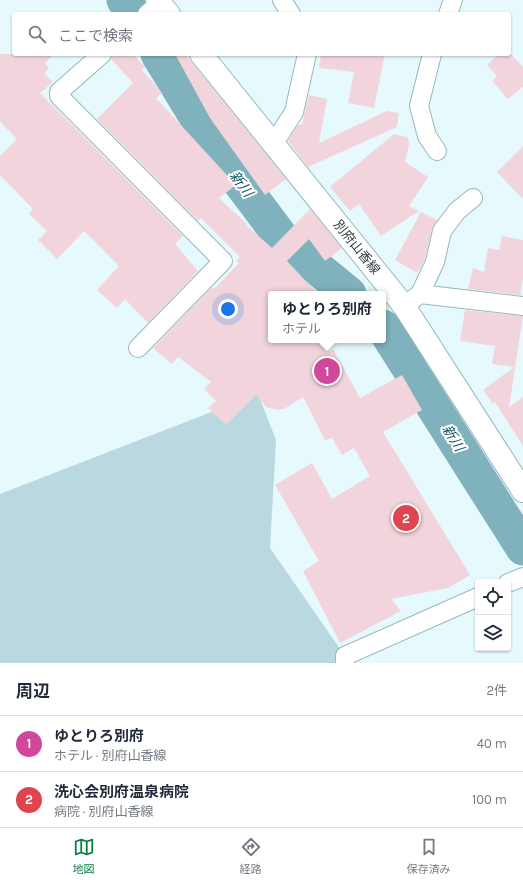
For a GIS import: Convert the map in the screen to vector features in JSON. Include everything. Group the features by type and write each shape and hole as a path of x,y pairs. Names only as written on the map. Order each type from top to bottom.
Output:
{"main road":[{"name":"別府山香線","path":"203,56 274,143 412,300 523,491"}],"street":[{"path":"282,0 290,12"},
{"path":"449,12 454,0"},
{"path":"100,56 59,92 59,96 223,261 138,348"},
{"path":"274,143 294,112 306,56"},
{"path":"432,56 419,106 427,136 438,151"},
{"path":"473,198 457,211 442,231 435,262 412,300 523,306"},
{"path":"511,582 523,577"},
{"path":"345,663 345,656 475,598"}],"shaded area":[{"path":"258,394 276,440 270,548 345,656 345,663 0,663 0,494"}],"building":[{"path":"0,54 12,54 12,56 52,56 45,63 49,68 44,73 53,82 40,93 183,236 175,244 198,271 148,323 125,299 117,308 97,290 119,266 84,231 57,259 38,240 47,231 29,214 33,209 0,175 0,156 17,139 0,122"},
{"path":"511,54 523,67 523,87 508,99 492,81 497,76 487,65 497,56 511,56"},
{"path":"112,56 135,56 145,67 142,70 162,93 156,98 236,185 219,198 272,248 310,209 342,248 325,261 309,239 287,261 315,291 268,291 268,343 321,343 330,352 333,349 360,398 402,375 422,410 383,432 470,575 448,588 391,599 401,611 340,643 303,571 319,561 275,485 312,463 332,499 370,476 354,448 342,455 332,438 325,440 303,397 284,409 278,410 266,407 256,395 226,425 208,408 216,401 204,389 211,382 178,357 172,364 153,348 212,287 214,289 239,263 236,261 240,257 201,218 198,221 97,119 133,83 111,59"},
{"path":"176,56 187,56 286,179 265,195 210,118"},
{"path":"321,56 385,56 374,108 348,103 354,72 319,68"},
{"path":"309,95 327,99 319,143 387,111 399,113 397,127 308,167 288,141 298,125 302,124"},
{"path":"394,134 408,137 409,144 405,162 428,177 409,206 419,211 381,236 359,204 350,211 330,187"},
{"path":"523,146 523,199 497,172"},
{"path":"421,212 437,220 432,229 425,259 417,273 395,260"},
{"path":"502,236 523,240 523,279 520,295 468,289 473,268 484,272 488,248 499,250"},
{"path":"465,310 523,316 509,407 523,397 523,446 495,402 493,404 483,390 514,367 492,364 495,346 460,341"}],"waterway":[{"name":"新川","path":"124,0 132,12"},
{"name":"新川","path":"159,56 221,157 284,241 345,291"},
{"name":"新川","path":"386,332 523,548"}],"place":[{"name":"ゆとりろ別府","path":"327,371"},
{"name":"洗心会別府温泉病院","path":"406,518"}]}
